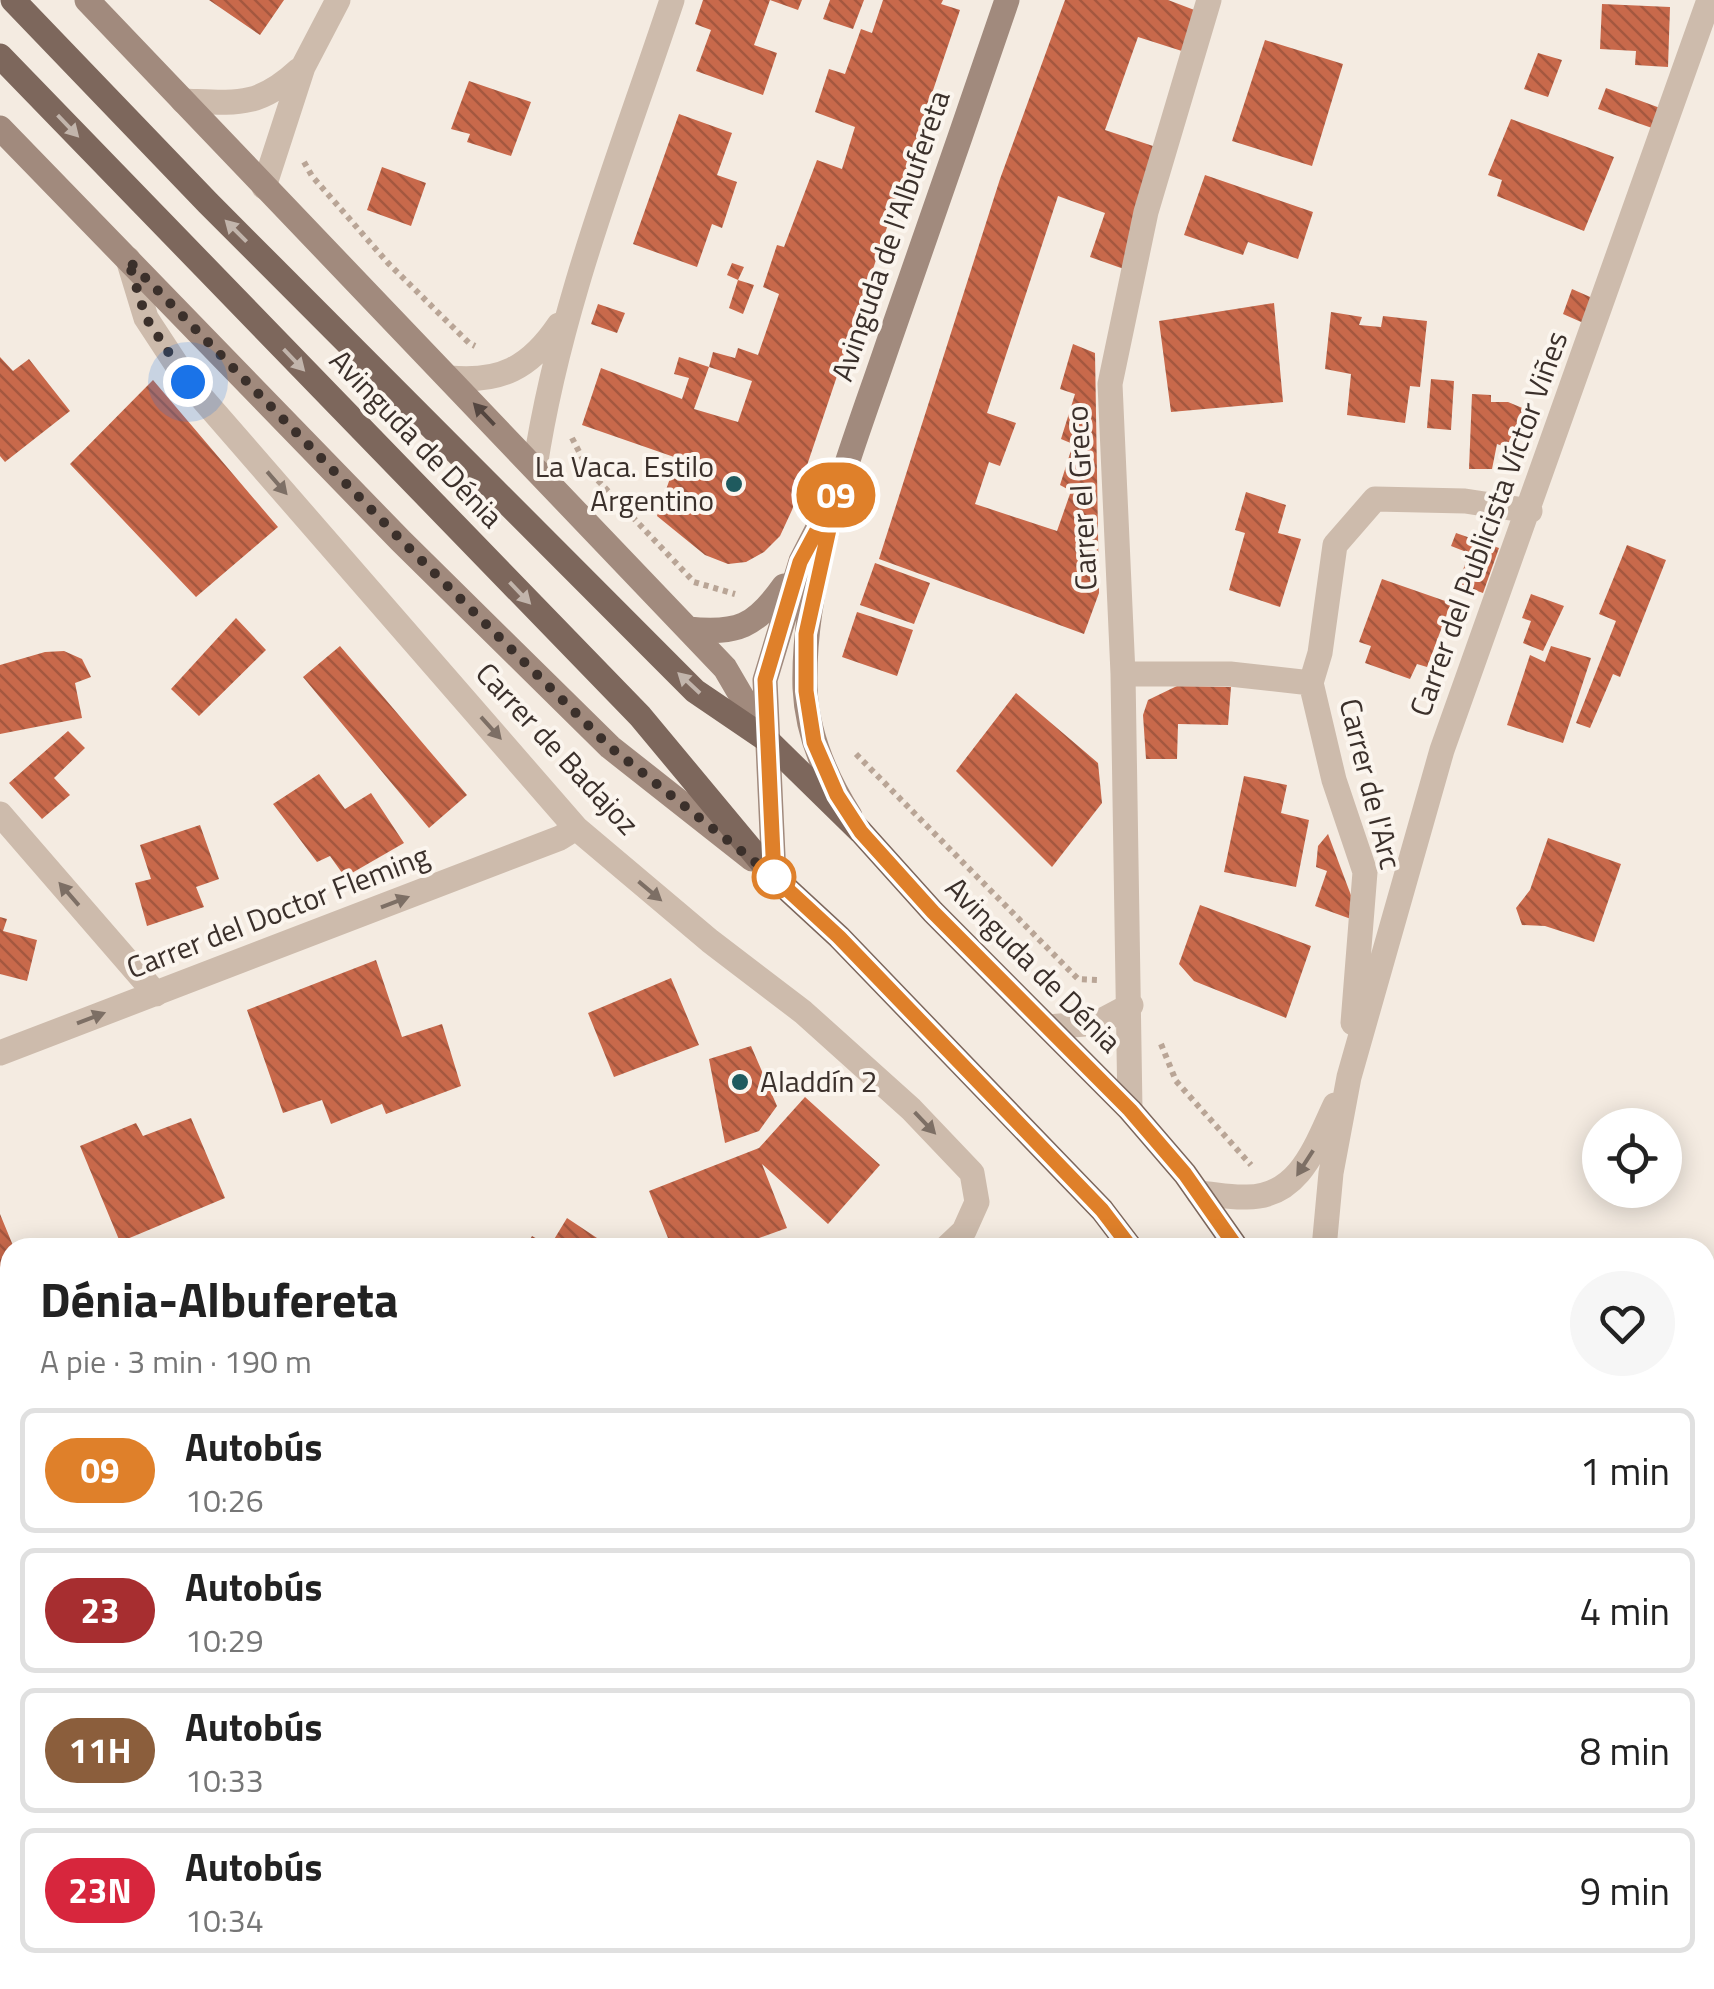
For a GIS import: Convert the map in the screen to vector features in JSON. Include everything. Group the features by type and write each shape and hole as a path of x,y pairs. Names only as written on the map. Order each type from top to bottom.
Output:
{"main road":[{"name":"Avinguda de Dénia","path":"14,0 222,217 696,691 767,740 861,832 933,912 1130,1110 1231,1238"},
{"name":"Avinguda de Dénia","path":"87,0 725,668 767,740"},
{"name":"Avinguda de l'Albufereta","path":"861,832 837,795 814,742 806,691 806,634 837,493 1007,0"},
{"name":"Avinguda de Dénia","path":"0,56 640,716 774,877"},
{"name":"Avinguda de Dénia","path":"0,128 402,541 610,747 774,877 894,994 1102,1210 1123,1238"},
{"name":"Avinguda de l'Albufereta","path":"688,629 718,632 747,626 766,612 800,562 837,493"},
{"name":"Avinguda de l'Albufereta","path":"774,877 765,680 800,562"}],"street":[{"path":"264,187 303,67 338,0"},
{"path":"536,468 546,396 567,313 672,0"},
{"name":"Carrer del Publicista Víctor Viñes","path":"1325,1238 1331,1173 1349,1077 1442,750 1709,0"},
{"name":"Carrer el Greco","path":"1130,1110 1123,674 1110,384 1146,212 1204,1"},
{"path":"183,102 255,101 279,88 303,67"},
{"name":"Carrer de Badajoz","path":"128,260 146,318 188,382 576,828 682,918 803,1012 911,1109 972,1172 977,1202 956,1238"},
{"path":"449,378 477,381 519,368 544,347 567,313"},
{"name":"Carrer de l'Arc","path":"1349,1077 1365,872 1334,780 1311,684 1320,654 1335,545 1375,499 1465,501 1530,511"},
{"path":"1123,674 1230,674 1311,684"},
{"path":"0,814 156,994"},
{"name":"Carrer del Doctor Fleming","path":"0,1053 560,838 576,828"},
{"path":"1048,1027 1097,1023 1131,1005"},
{"name":"Carrer del Publicista Víctor Viñes","path":"1277,1190 1302,1174 1349,1077"},
{"path":"1198,1192 1250,1198 1277,1190"}],"path":[{"path":"282,125 312,176 388,264 468,344 482,348"},
{"path":"564,422 589,471 694,582 741,596"},
{"path":"852,744 858,759 1078,979 1106,981 1149,1019 1176,1080 1277,1190"}],"building":[{"path":"209,0 284,0 260,35"},
{"path":"703,0 770,0 754,45 777,53 763,95 696,71 711,30 695,24"},
{"path":"770,0 802,0 798,10"},
{"path":"830,0 864,0 853,29 823,19"},
{"path":"883,0 943,0 941,4 960,10 792,510 780,536 746,562 728,564 705,555 657,516 677,458 582,425 601,368 682,399 689,378 674,374 679,357 709,367 713,352 735,358 738,348 758,355 779,294 763,287 777,245 784,247 817,160 842,169 855,127 815,112 829,69 845,74 861,29 872,33","holes":["709,367 752,381 738,422 694,409"]},
{"path":"1065,0 1168,0 1197,11 1185,52 1138,37 1105,130 1156,147 1124,269 1090,257 1105,213 1058,196 987,413 1016,423 1000,466 989,462 975,504 1057,531 1071,491 1060,485 1073,444 1061,439 1075,394 1060,389 1073,344 1095,353 1099,593 1084,634 879,559 1000,179"},
{"path":"1602,4 1670,7 1668,67 1635,65 1636,51 1600,49"},
{"path":"1265,40 1343,64 1312,166 1232,141"},
{"path":"1538,53 1562,60 1548,97 1524,89"},
{"path":"469,81 531,102 511,156 467,142 470,134 451,129"},
{"path":"1606,88 1660,108 1652,128 1598,109"},
{"path":"679,114 732,133 717,175 737,182 722,228 712,224 697,267 633,244"},
{"path":"1511,119 1614,157 1584,231 1497,196 1502,180 1488,175"},
{"path":"382,167 426,183 411,226 367,210"},
{"path":"1205,175 1313,212 1298,259 1248,242 1243,255 1184,235"},
{"path":"732,263 744,267 738,280 727,275"},
{"path":"738,280 754,285 743,314 729,308"},
{"path":"1572,289 1597,300 1588,325 1563,314"},
{"path":"1274,303 1283,402 1171,412 1159,321"},
{"path":"598,304 625,313 617,333 591,324"},
{"path":"1331,312 1362,317 1359,325 1381,327 1383,316 1427,321 1420,387 1410,386 1405,423 1347,415 1351,374 1325,369"},
{"path":"0,357 13,371 29,359 70,411 5,462 0,456"},
{"path":"1431,379 1454,381 1451,430 1427,428"},
{"path":"153,380 278,527 196,597 70,464"},
{"path":"1472,394 1491,395 1491,402 1508,402 1527,410 1511,449 1497,444 1492,469 1469,469"},
{"path":"1246,492 1286,505 1278,533 1301,539 1280,607 1229,590 1245,533 1235,530"},
{"path":"1456,533 1499,548 1483,593 1458,584 1469,553 1451,546"},
{"path":"1627,545 1666,560 1620,677 1613,674 1590,728 1576,723 1616,621 1599,614"},
{"path":"875,563 930,583 914,624 860,605"},
{"path":"1382,579 1451,603 1427,667 1417,664 1410,679 1365,663 1371,646 1359,642"},
{"path":"1531,594 1564,606 1543,651 1523,643 1531,621 1522,618"},
{"path":"857,612 913,630 897,676 842,657"},
{"path":"236,618 266,650 199,716 171,689"},
{"path":"340,646 467,795 429,828 303,677"},
{"path":"1551,646 1591,658 1563,743 1507,725 1530,655 1545,662"},
{"path":"64,651 82,659 91,677 75,683 82,718 0,734 0,665 45,652"},
{"path":"1177,686 1231,687 1228,725 1178,724 1177,759 1146,759 1143,715 1148,700"},
{"path":"1016,693 1098,763 1102,803 1052,867 956,771"},
{"path":"68,731 85,748 54,778 70,795 42,819 9,783"},
{"path":"319,774 345,809 371,793 404,843 345,877 330,856 317,862 273,804"},
{"path":"1244,776 1287,785 1281,813 1309,820 1296,887 1224,872"},
{"path":"200,825 219,879 196,887 204,907 147,926 135,883 151,879 140,845"},
{"path":"1328,834 1355,906 1351,919 1315,906 1327,871 1316,867 1318,846"},
{"path":"1548,838 1621,864 1594,942 1545,926 1522,925 1516,908 1530,890"},
{"path":"1200,905 1311,946 1286,1018 1194,981 1179,964"},
{"path":"0,917 7,919 3,931 37,940 27,981 0,974"},
{"path":"376,960 402,1037 442,1024 461,1086 386,1114 382,1104 331,1124 322,1100 283,1113 247,1010"},
{"path":"671,978 699,1045 614,1077 588,1013"},
{"name":"Aladdín 2","path":"751,1046 777,1106 759,1131 725,1143 709,1059"},
{"path":"805,1097 880,1165 828,1224 762,1164 787,1228 759,1238 668,1238 649,1191 759,1148"},
{"path":"191,1118 225,1198 130,1238 118,1238 80,1146 136,1123 143,1136"},
{"path":"0,1214 10,1238 0,1238"},
{"path":"567,1218 597,1238 555,1238"}],"bus line":[{"name":"09","path":"1123,1238 1102,1210 839,937 774,877 765,680 800,562 837,493 806,634 806,691 814,742 837,795 861,832 933,912 1130,1110 1185,1174 1230,1238"}],"place":[{"name":"La Vaca. Estilo Argentino","path":"734,484"},
{"name":"Aladdín 2","path":"740,1082"}],"route":[{"path":"188,382 146,318 128,260 610,747 774,877"}]}
